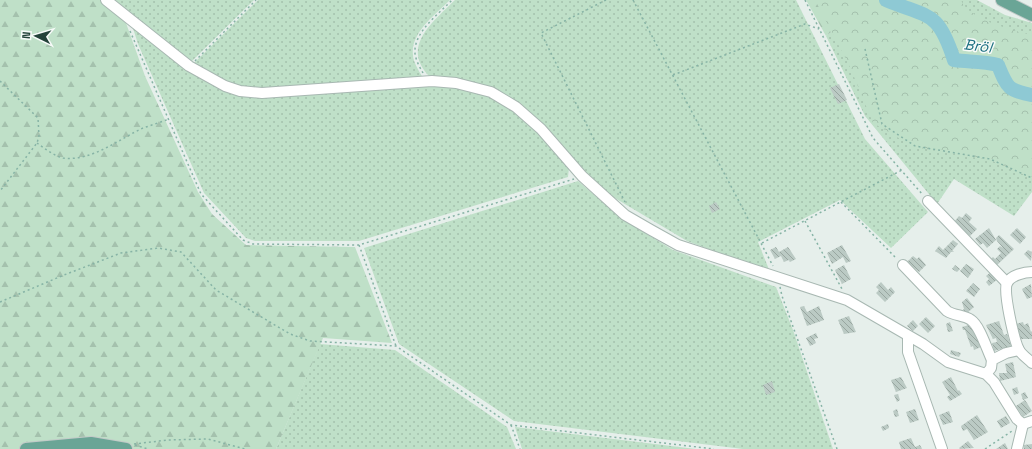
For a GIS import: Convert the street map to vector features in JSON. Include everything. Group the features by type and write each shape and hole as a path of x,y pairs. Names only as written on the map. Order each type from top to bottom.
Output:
{"main road":[{"path":"1002,0 1032,15"},
{"path":"26,449 91,444 126,449"}],"street":[{"path":"106,0 189,66 225,86 247,92 262,93 432,81 473,87 491,92 530,117 582,176 625,214 678,245 847,300 877,316 908,337 923,344 948,362 986,374 994,382 1017,419 1027,422 1017,449"},
{"path":"928,202 1007,283 1007,302 1019,350 1032,363"},
{"path":"903,265 947,311 954,316 972,320 992,360 991,368 986,374"},
{"path":"1007,283 1016,276 1032,272"},
{"path":"908,337 908,352 942,449"},
{"path":"992,360 1006,353 1019,350"}],"path":[{"path":"189,66 256,0"},
{"path":"432,81 424,75 418,64 415,50 416,44 425,28 452,0"},
{"path":"606,0 541,33 627,206"},
{"path":"633,0 762,243 779,279 782,296 837,449"},
{"path":"805,0 873,138 928,202"},
{"path":"673,75 805,24 819,29"},
{"path":"130,30 150,80 169,119 201,194 243,240 253,244 360,245 582,176"},
{"path":"865,50 882,124 915,146 990,159 1032,178"},
{"path":"0,81 38,118 39,136 37,143 0,191"},
{"path":"37,143 48,151 62,158 77,158 92,154 143,128 169,119"},
{"path":"762,243 902,170"},
{"path":"841,202 903,265"},
{"path":"805,221 847,300"},
{"path":"360,245 396,346"},
{"path":"0,302 121,253 158,248 181,252 216,290 290,334 310,341 396,346 511,425 714,449"},
{"path":"985,449 1027,422"},
{"path":"511,425 520,449"},
{"path":"126,449 131,444 138,443 168,440 208,439 245,449"}],"green space":[{"path":"0,0 101,0 116,12 126,23 145,76 198,192 212,214 246,245 355,247 392,343 323,338 276,449 0,449"},
{"path":"112,0 254,0 190,63"},
{"path":"258,0 450,0 425,24 413,47 413,58 423,78 263,89 232,85 192,65"},
{"path":"455,0 796,0 865,139 928,212 891,248 840,200 758,242 770,272 687,241 608,194 486,87 457,78 429,76 421,65 418,54 419,44 430,25"},
{"path":"806,0 874,0 826,36"},
{"path":"815,0 961,0 966,7 982,19 1003,27 1032,35 1032,178 990,160 914,147 873,123 850,67"},
{"path":"874,0 977,0 1005,15 1032,23 1032,192 1014,216 954,179 937,204 865,116 826,36"},
{"path":"131,22 229,92 455,85 491,96 540,131 569,168 568,177 359,241 255,241 246,238 204,193 138,44"},
{"path":"578,181 622,219 673,250 776,287 793,330 833,449 743,449 514,421 399,344 364,248"},
{"path":"320,344 395,350 507,427 516,449 276,449"},
{"path":"515,427 696,449 522,449"}],"building":[{"path":"839,84 847,100 838,104 830,88"},
{"path":"716,202 720,209 712,213 709,206"},
{"path":"966,213 972,218 969,222 977,229 970,236 954,222 959,216 962,218"},
{"path":"989,228 996,240 987,248 983,243 980,245 975,239"},
{"path":"1017,228 1026,237 1020,244 1010,235"},
{"path":"999,235 1014,249 995,267 989,261 993,257 995,259 1001,253 997,249 1000,246 1003,248 996,238"},
{"path":"953,240 958,244 952,251 954,252 951,252 946,258 935,251 939,246 943,250"},
{"path":"842,245 851,261 846,263 843,257 832,264 827,253"},
{"path":"776,247 779,252 788,247 796,259 790,262 789,260 784,262 781,256 775,259 770,250"},
{"path":"1028,250 1032,252 1031,261 1024,254"},
{"path":"913,256 917,259 919,257 926,265 919,272 907,262"},
{"path":"966,264 974,269 968,278 960,271"},
{"path":"844,265 851,279 842,284 835,270"},
{"path":"955,265 960,269 957,272 952,269"},
{"path":"991,272 998,279 989,286 986,282 989,279 986,276"},
{"path":"881,282 888,290 891,287 895,292 885,302 876,293 879,290 876,287"},
{"path":"973,283 980,289 974,297 966,291"},
{"path":"1031,284 1032,297 1027,299 1022,289"},
{"path":"967,298 974,307 966,314 963,310 962,302"},
{"path":"804,306 807,312 819,306 824,320 807,326 800,307"},
{"path":"849,316 856,332 844,334 838,320"},
{"path":"926,317 935,326 928,333 919,324"},
{"path":"913,320 918,326 913,331 907,326"},
{"path":"999,321 1004,335 1007,334 1011,346 994,351 992,343 997,342 996,338 993,339 986,325"},
{"path":"950,322 953,331 948,332 946,324"},
{"path":"1023,322 1024,325 1028,323 1031,332 1032,331 1032,339 1021,339 1016,324"},
{"path":"969,325 970,328 973,326 981,347 974,350 973,346 971,347 965,330 963,330 962,327"},
{"path":"816,333 818,338 814,339 816,343 810,346 806,338"},
{"path":"951,350 961,353 959,357 950,354"},
{"path":"1013,362 1016,377 1000,381 999,373 1007,373 1005,364"},
{"path":"901,377 907,388 896,392 891,380"},
{"path":"951,377 958,391 959,390 962,394 950,401 947,397 950,395 942,382"},
{"path":"772,381 775,392 766,395 763,385"},
{"path":"1017,387 1019,393 1014,395 1012,389"},
{"path":"1025,392 1028,398 1023,400 1021,394"},
{"path":"898,394 900,400 897,402 894,395"},
{"path":"1025,400 1032,411 1023,417 1016,406"},
{"path":"897,409 899,416 895,417 893,411"},
{"path":"915,409 919,420 910,423 906,412"},
{"path":"949,411 953,422 943,425 939,415"},
{"path":"977,415 988,432 974,440 967,429 963,431 961,426"},
{"path":"1006,416 1010,423 1001,428 997,421"},
{"path":"888,424 889,428 883,431 881,427"},
{"path":"911,438 915,447 920,445 922,449 901,449 899,442"},
{"path":"968,441 974,448 959,448"},
{"path":"1005,443 1008,449 996,449"},
{"path":"1032,444 1032,449 1024,449 1024,445"}],"waterway":[{"name":"Bröl","path":"886,0 922,14 937,24 943,32 954,60 998,65 1009,87 1018,92 1032,95"}]}
